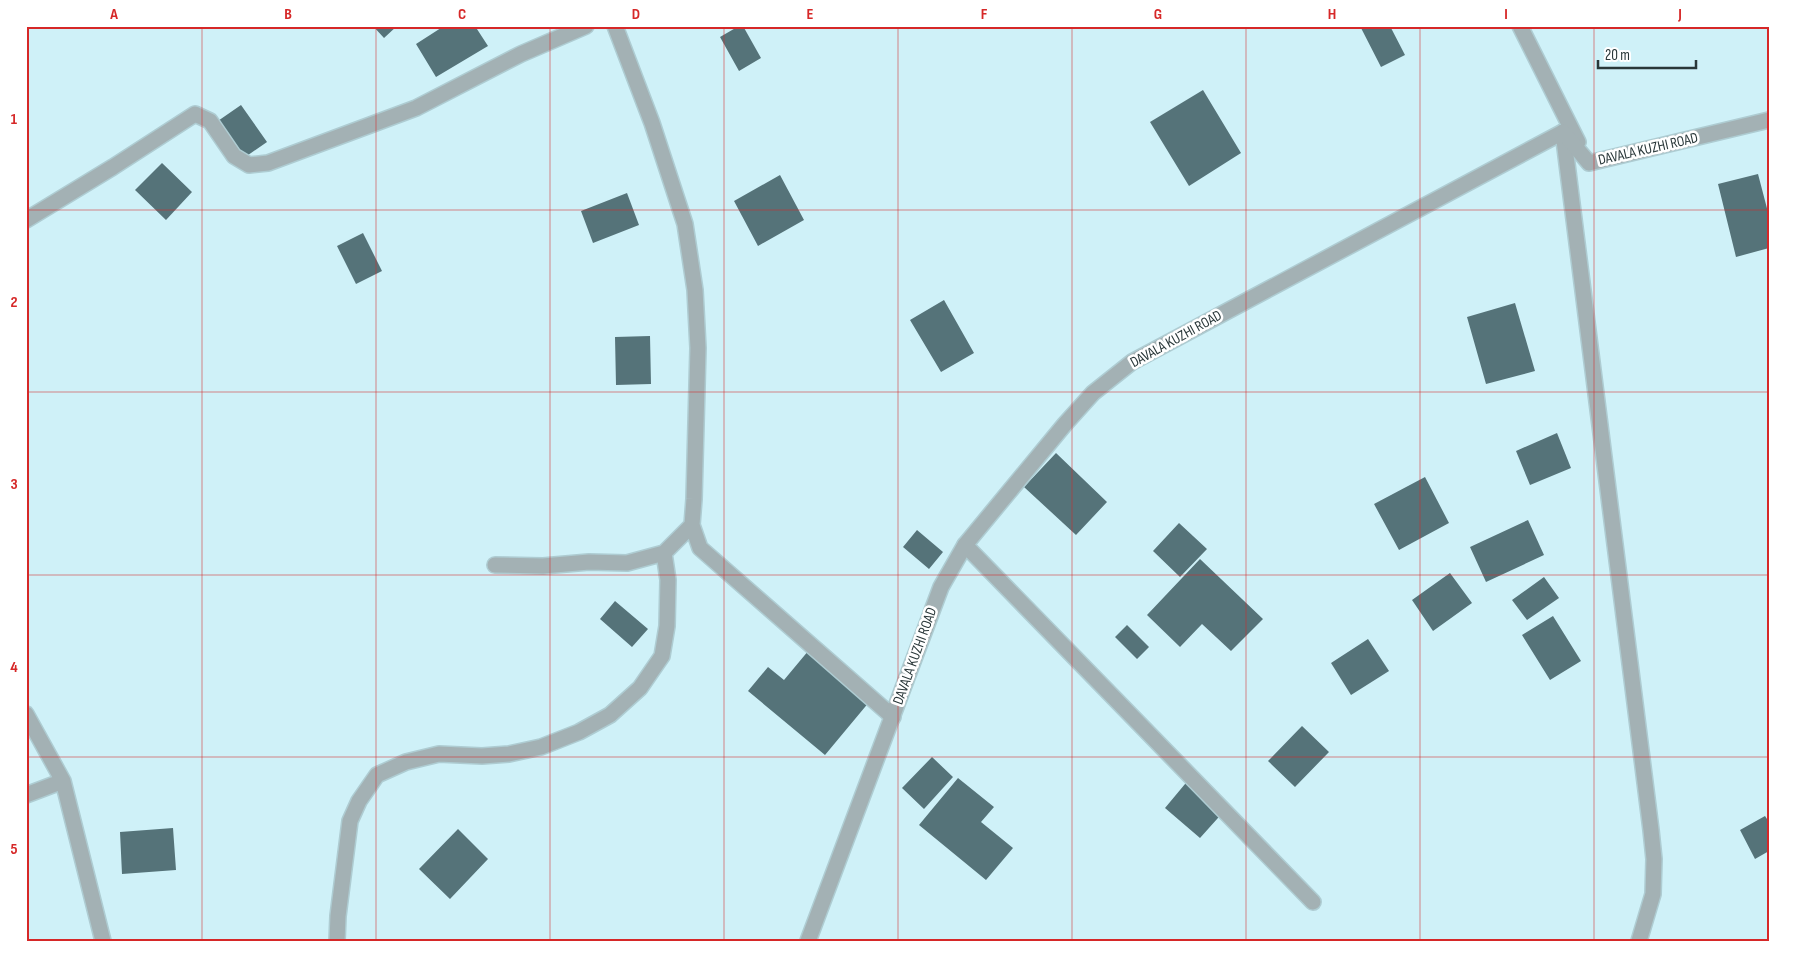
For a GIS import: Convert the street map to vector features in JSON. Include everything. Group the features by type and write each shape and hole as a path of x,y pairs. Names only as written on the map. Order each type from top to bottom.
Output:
{"street":[{"path":"26,220 195,114 210,121 234,156 249,165 268,163 416,108 521,54 586,26"},
{"path":"616,26 652,123 685,224 695,290 698,348 692,525 700,548 893,717"},
{"path":"1520,26 1589,163"},
{"name":"DAVALA KUZHI ROAD","path":"808,941 941,587 965,545 1093,393 1132,362 1562,132 1589,163 1769,120"},
{"path":"1562,132 1653,849 1653,894 1639,941"},
{"path":"495,565 543,566 589,562 628,563 664,553 692,525"},
{"path":"965,545 1313,902"},
{"path":"337,941 338,916 350,821 359,801 377,775 406,762 439,754 482,756 509,754 541,746 579,732 610,715 640,688 662,656 667,626 668,580 664,553"},
{"path":"26,714 63,781 103,941"},
{"path":"26,796 63,781"}],"building":[{"path":"373,26 397,26 384,38"},
{"path":"444,26 475,26 488,46 436,77 416,44"},
{"path":"739,26 743,26 761,58 739,71 720,37"},
{"path":"1360,26 1390,26 1405,55 1381,67"},
{"path":"1203,90 1241,153 1189,186 1150,122"},
{"path":"241,105 267,142 241,160 215,123"},
{"path":"162,163 192,192 166,220 135,190"},
{"path":"1758,174 1769,216 1769,248 1736,257 1718,184"},
{"path":"780,175 804,220 758,246 734,201"},
{"path":"627,193 639,225 593,243 581,211"},
{"path":"363,233 382,271 356,284 337,246"},
{"path":"944,300 974,353 941,372 910,320"},
{"path":"1515,303 1535,371 1486,384 1467,317"},
{"path":"650,336 651,384 616,385 615,337"},
{"path":"1557,433 1571,468 1530,485 1516,451"},
{"path":"1056,453 1107,502 1076,535 1024,487"},
{"path":"1425,477 1449,523 1399,550 1374,504"},
{"path":"1528,520 1544,555 1486,582 1470,547"},
{"path":"1179,523 1207,549 1180,577 1153,551"},
{"path":"917,530 943,552 929,569 903,547"},
{"path":"1200,559 1263,619 1231,651 1202,624 1180,647 1147,615"},
{"path":"1450,573 1472,603 1433,631 1412,600"},
{"path":"1544,577 1559,598 1527,620 1512,600"},
{"path":"615,601 648,629 632,647 600,619"},
{"path":"1553,616 1581,661 1550,680 1522,635"},
{"path":"1127,625 1149,647 1137,659 1115,637"},
{"path":"1368,639 1389,671 1351,695 1331,663"},
{"path":"809,650 870,701 825,755 748,691 768,667 784,680"},
{"path":"1302,726 1329,752 1295,787 1268,761"},
{"path":"932,757 953,777 924,809 902,788"},
{"path":"958,778 994,807 981,822 1013,848 986,880 919,825"},
{"path":"1190,778 1226,809 1200,838 1165,808"},
{"path":"1765,816 1769,822 1769,851 1755,859 1740,830"},
{"path":"173,828 176,870 122,874 120,832"},
{"path":"458,829 488,859 450,899 419,869"}]}
